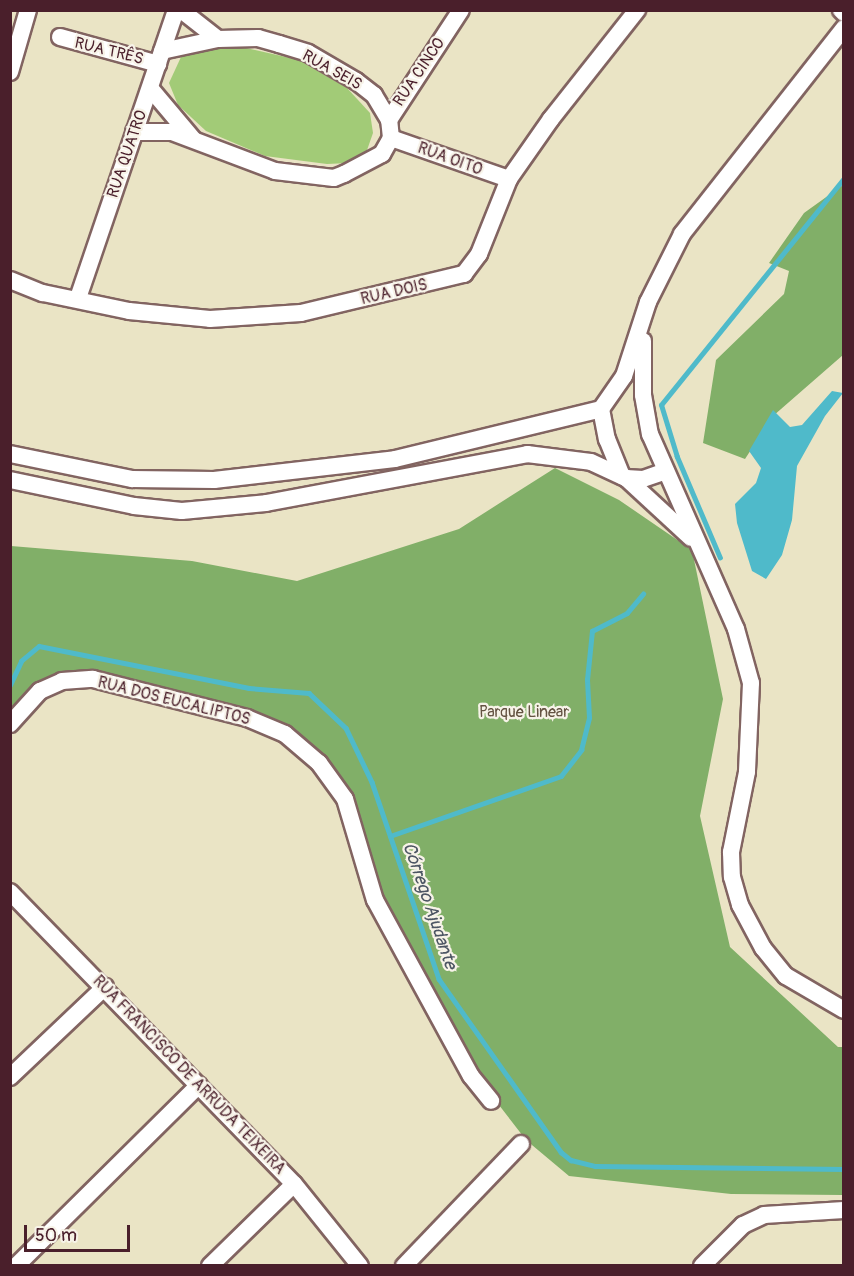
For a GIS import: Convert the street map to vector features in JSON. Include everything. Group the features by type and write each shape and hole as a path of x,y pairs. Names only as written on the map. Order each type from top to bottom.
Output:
{"street":[{"path":"10,72 28,10"},
{"name":"RUA QUATRO","path":"78,298 176,10"},
{"path":"181,10 218,39"},
{"name":"RUA CINCO","path":"391,138 388,120 406,89 461,10"},
{"name":"RUA DOIS","path":"10,280 43,293 78,298 129,311 210,319 301,313 452,279 474,265 509,179 551,119 638,10"},
{"path":"10,454 132,479 214,480 395,459 602,409 624,376 662,267 682,234 843,28"},
{"name":"RUA TRÊS","path":"60,37 160,57"},
{"name":"RUA SEIS","path":"160,57 218,39 258,38 308,53 374,95 388,120"},
{"path":"150,88 196,142"},
{"name":"RUA SEIS","path":"374,95 406,89"},
{"path":"135,132 172,132 275,171 334,177 382,154 391,138"},
{"name":"RUA OITO","path":"391,138 509,179"},
{"path":"643,326 646,417 666,471 736,629 751,683 747,772 731,852 732,877 740,905 763,948 786,976 843,1010"},
{"path":"602,409 607,439 624,477"},
{"path":"10,480 134,506 182,511 266,503 527,454 591,462 624,477 698,545"},
{"path":"624,477 643,479 666,471"},
{"name":"RUA DOS EUCALIPTOS","path":"10,724 40,691 62,681 93,680 247,718 285,734 319,763 345,799 375,900 471,1076 491,1101"},
{"name":"RUA FRANCISCO DE ARRUDA TEIXEIRA","path":"10,892 105,987 294,1184 360,1266"},
{"path":"10,1077 105,987"},
{"path":"16,1266 199,1085"},
{"path":"404,1266 521,1144"},
{"path":"210,1266 294,1184"},
{"path":"702,1266 742,1225 764,1215 843,1210"}],"green space":[{"path":"207,45 246,48 299,60 347,88 370,113 373,133 366,153 349,163 327,164 265,156 206,131 178,105 169,83 181,57"},
{"path":"843,185 843,355 773,416 745,459 703,443 716,360 784,294 789,271 769,263 804,213"},
{"name":"Parque Linear","path":"555,468 619,500 692,550 723,699 700,816 730,947 838,1047 843,1047 843,1195 731,1194 569,1176 526,1140 475,1074 380,898 350,797 290,732 63,677 11,721 11,546 192,561 297,581 459,529"}],"water":[{"path":"832,391 843,393 825,416 797,466 792,520 782,555 766,579 752,571 737,523 735,504 756,483 761,468 749,451 773,410 790,427 802,425"}],"waterway":[{"path":"720,558 677,457 661,405 844,178"},
{"path":"390,836 561,776 581,750 589,718 587,680 592,631 627,613 643,594"},
{"name":"Córrego Ajudante","path":"10,685 21,661 39,646 249,688 309,693 346,728 372,782 439,979 561,1152 571,1160 595,1166 844,1169"}]}
